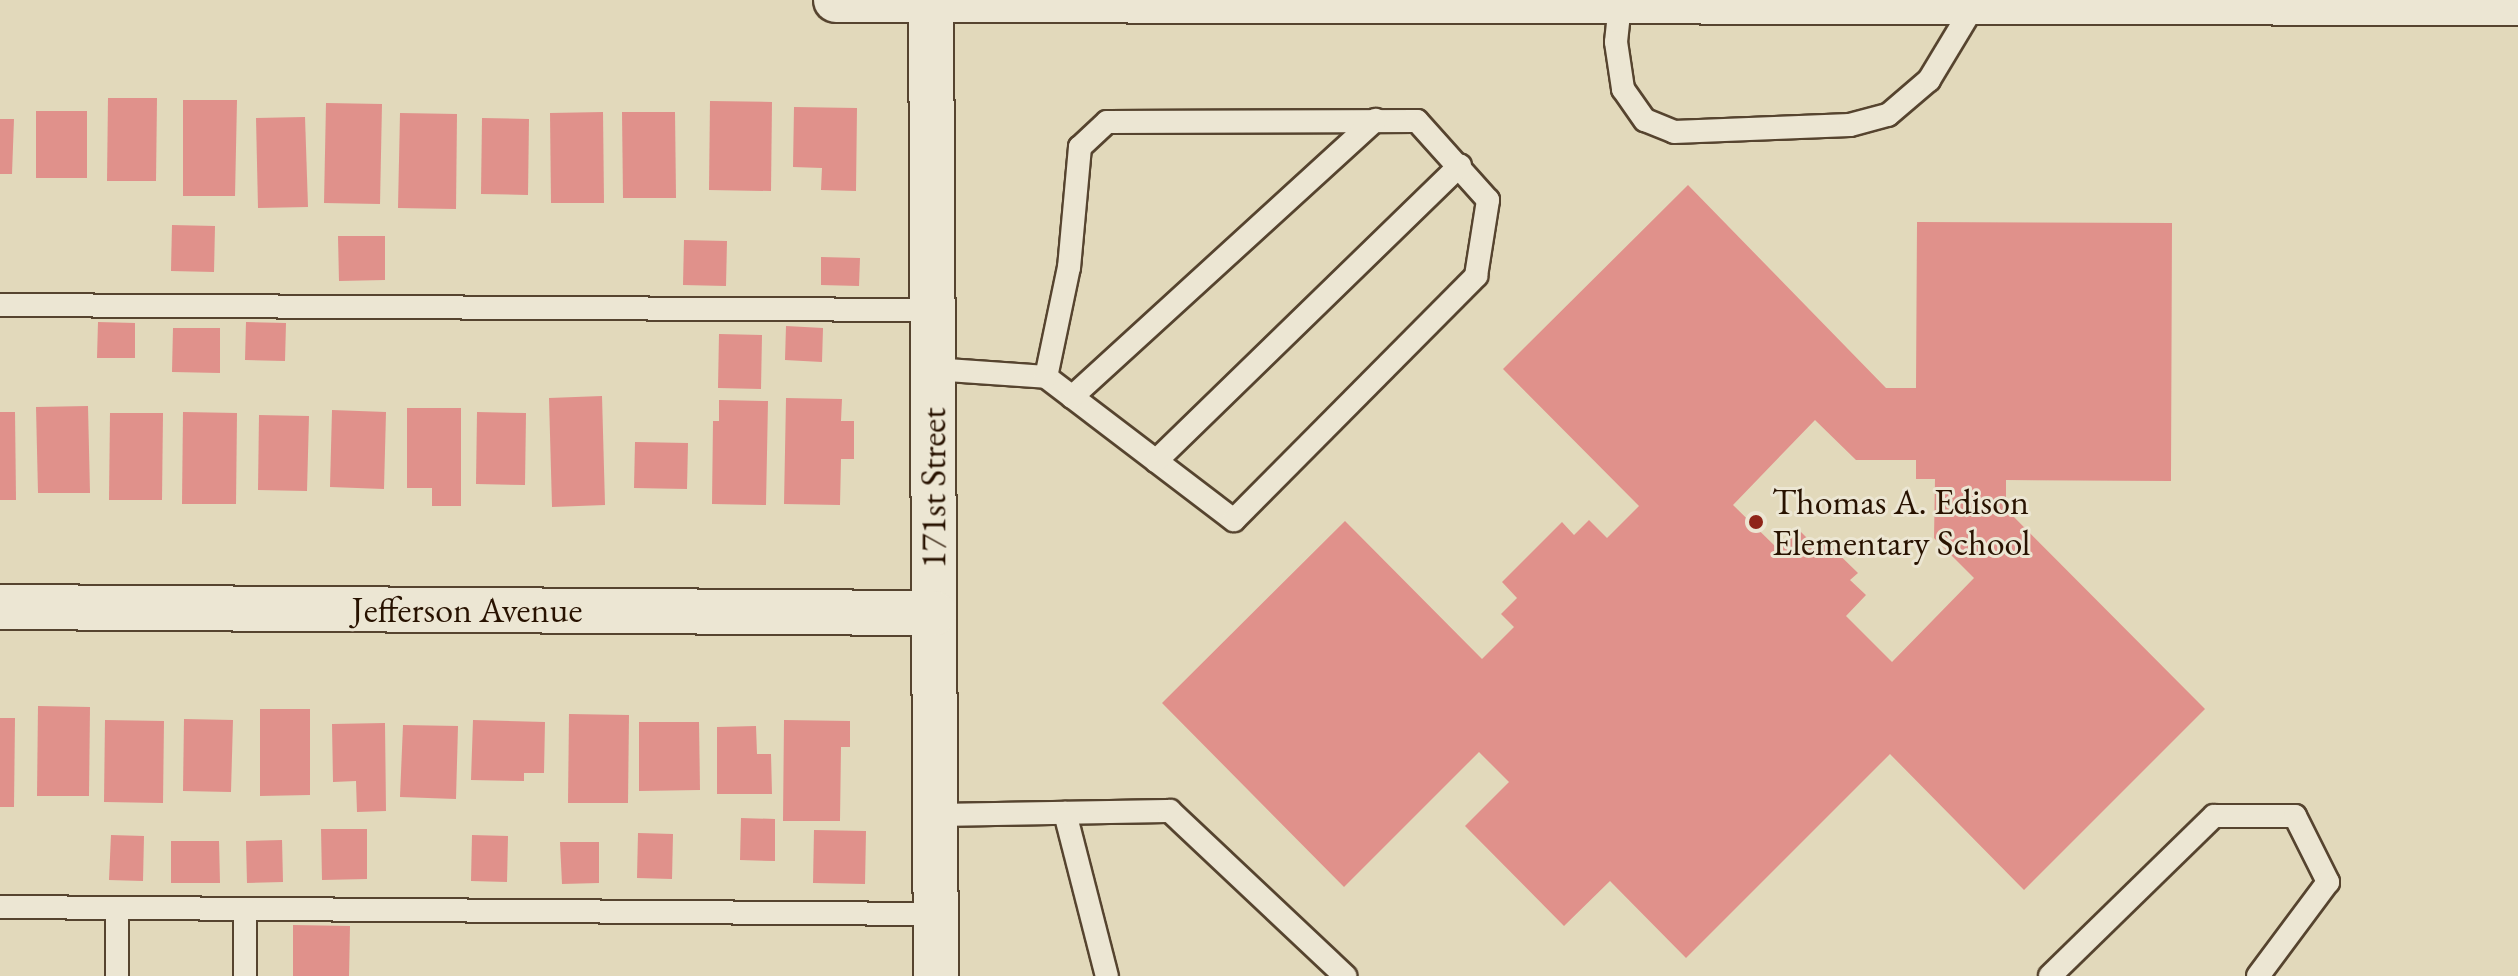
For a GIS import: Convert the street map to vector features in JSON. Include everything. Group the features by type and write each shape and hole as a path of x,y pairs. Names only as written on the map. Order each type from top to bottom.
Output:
{"street":[{"path":"836,0 1620,4 2152,1 2518,3"},
{"name":"171st Street","path":"931,0 936,976"},
{"name":"Jefferson Avenue","path":"0,607 934,613"}],"lane":[{"path":"1620,4 1616,42 1623,89 1645,120 1674,132 1850,125 1888,115 1929,80 1976,2"},
{"path":"1072,397 1375,120"},
{"path":"933,369 1046,377 1234,520 1476,276 1488,200 1460,165 1417,121 1107,122 1080,147 1069,267 1046,377"},
{"path":"1156,461 1460,165"},
{"path":"0,305 933,310"},
{"path":"935,815 1170,811 1345,976"},
{"path":"1065,813 1107,976"},
{"path":"2050,976 2214,816 2295,816 2328,882 2258,976"},
{"path":"0,907 935,914"},
{"path":"117,908 117,976"},
{"path":"245,909 245,976"}],"building":[{"path":"108,98 157,98 156,181 107,181"},
{"path":"183,100 237,100 235,196 183,196"},
{"path":"710,101 772,102 771,191 709,190"},
{"path":"326,103 382,104 380,204 324,203"},
{"path":"794,107 857,108 856,191 821,190 822,168 793,167"},
{"path":"36,111 87,111 87,178 36,178"},
{"path":"603,112 604,203 551,203 550,113"},
{"path":"622,112 675,112 676,198 623,198"},
{"path":"400,113 457,114 456,209 398,208"},
{"path":"305,117 308,207 258,208 256,118"},
{"path":"482,118 529,119 528,195 481,194"},
{"path":"0,119 14,119 12,174 0,174"},
{"path":"1688,185 1886,388 1916,388 1917,222 2172,223 2171,481 2006,480 2006,509 2205,709 2024,890 1890,754 1686,958 1610,881 1564,926 1465,826 1509,782 1479,752 1344,887 1162,703 1345,521 1482,659 1514,627 1501,614 1517,598 1502,582 1562,522 1574,535 1589,520 1607,538 1639,506 1503,369","holes":["1815,420 1856,460 1916,460 1916,479 1935,479 1934,538 1974,578 1892,662 1846,616 1866,595 1850,580 1858,573 1821,537 1814,545 1797,528 1777,548 1733,505"]},
{"path":"172,225 215,226 214,272 171,271"},
{"path":"338,236 385,236 385,280 339,281"},
{"path":"684,240 727,241 726,286 683,285"},
{"path":"821,257 860,258 859,286 821,285"},
{"path":"98,322 135,323 135,358 97,358"},
{"path":"246,322 286,323 285,361 245,360"},
{"path":"786,326 823,328 822,362 785,360"},
{"path":"173,328 220,328 220,373 172,372"},
{"path":"719,334 762,335 761,389 718,388"},
{"path":"602,396 605,505 552,507 549,398"},
{"path":"786,398 842,399 841,421 854,421 854,459 841,459 840,505 784,504"},
{"path":"719,400 768,401 766,505 712,504 713,421 719,421"},
{"path":"88,406 90,493 38,493 36,407"},
{"path":"407,408 461,408 461,506 432,506 432,488 407,488"},
{"path":"332,410 386,412 384,489 330,487"},
{"path":"0,412 15,412 16,500 0,500"},
{"path":"183,412 237,413 236,504 182,504"},
{"path":"477,412 526,413 525,485 476,484"},
{"path":"110,413 163,413 162,500 109,500"},
{"path":"259,415 309,416 307,491 258,490"},
{"path":"635,442 688,443 687,489 634,488"},
{"path":"38,706 90,707 89,796 37,796"},
{"path":"260,709 310,709 310,795 260,796"},
{"path":"569,714 629,715 628,803 568,803"},
{"path":"0,718 15,718 14,807 0,807"},
{"path":"184,719 233,720 231,792 183,791"},
{"path":"105,720 164,721 163,803 104,802"},
{"path":"473,720 545,722 544,773 524,773 524,781 471,780"},
{"path":"784,720 850,721 850,747 841,747 840,821 783,821"},
{"path":"639,722 699,722 700,790 639,791"},
{"path":"385,723 386,811 357,812 356,781 333,782 332,724"},
{"path":"403,725 458,726 456,799 400,797"},
{"path":"756,726 757,754 771,754 772,794 717,794 717,727"},
{"path":"741,818 775,819 775,861 740,860"},
{"path":"321,829 367,829 367,879 322,880"},
{"path":"814,830 866,831 865,884 813,883"},
{"path":"638,833 673,834 672,879 637,878"},
{"path":"111,835 144,836 143,881 109,880"},
{"path":"472,835 508,836 507,882 471,881"},
{"path":"282,840 283,882 247,883 246,841"},
{"path":"171,841 219,841 220,883 171,883"},
{"path":"560,842 599,842 599,883 562,884"},
{"path":"293,925 350,926 349,976 293,976"}],"place":[{"name":"Thomas A. Edison Elementary School","path":"1756,522"}]}
